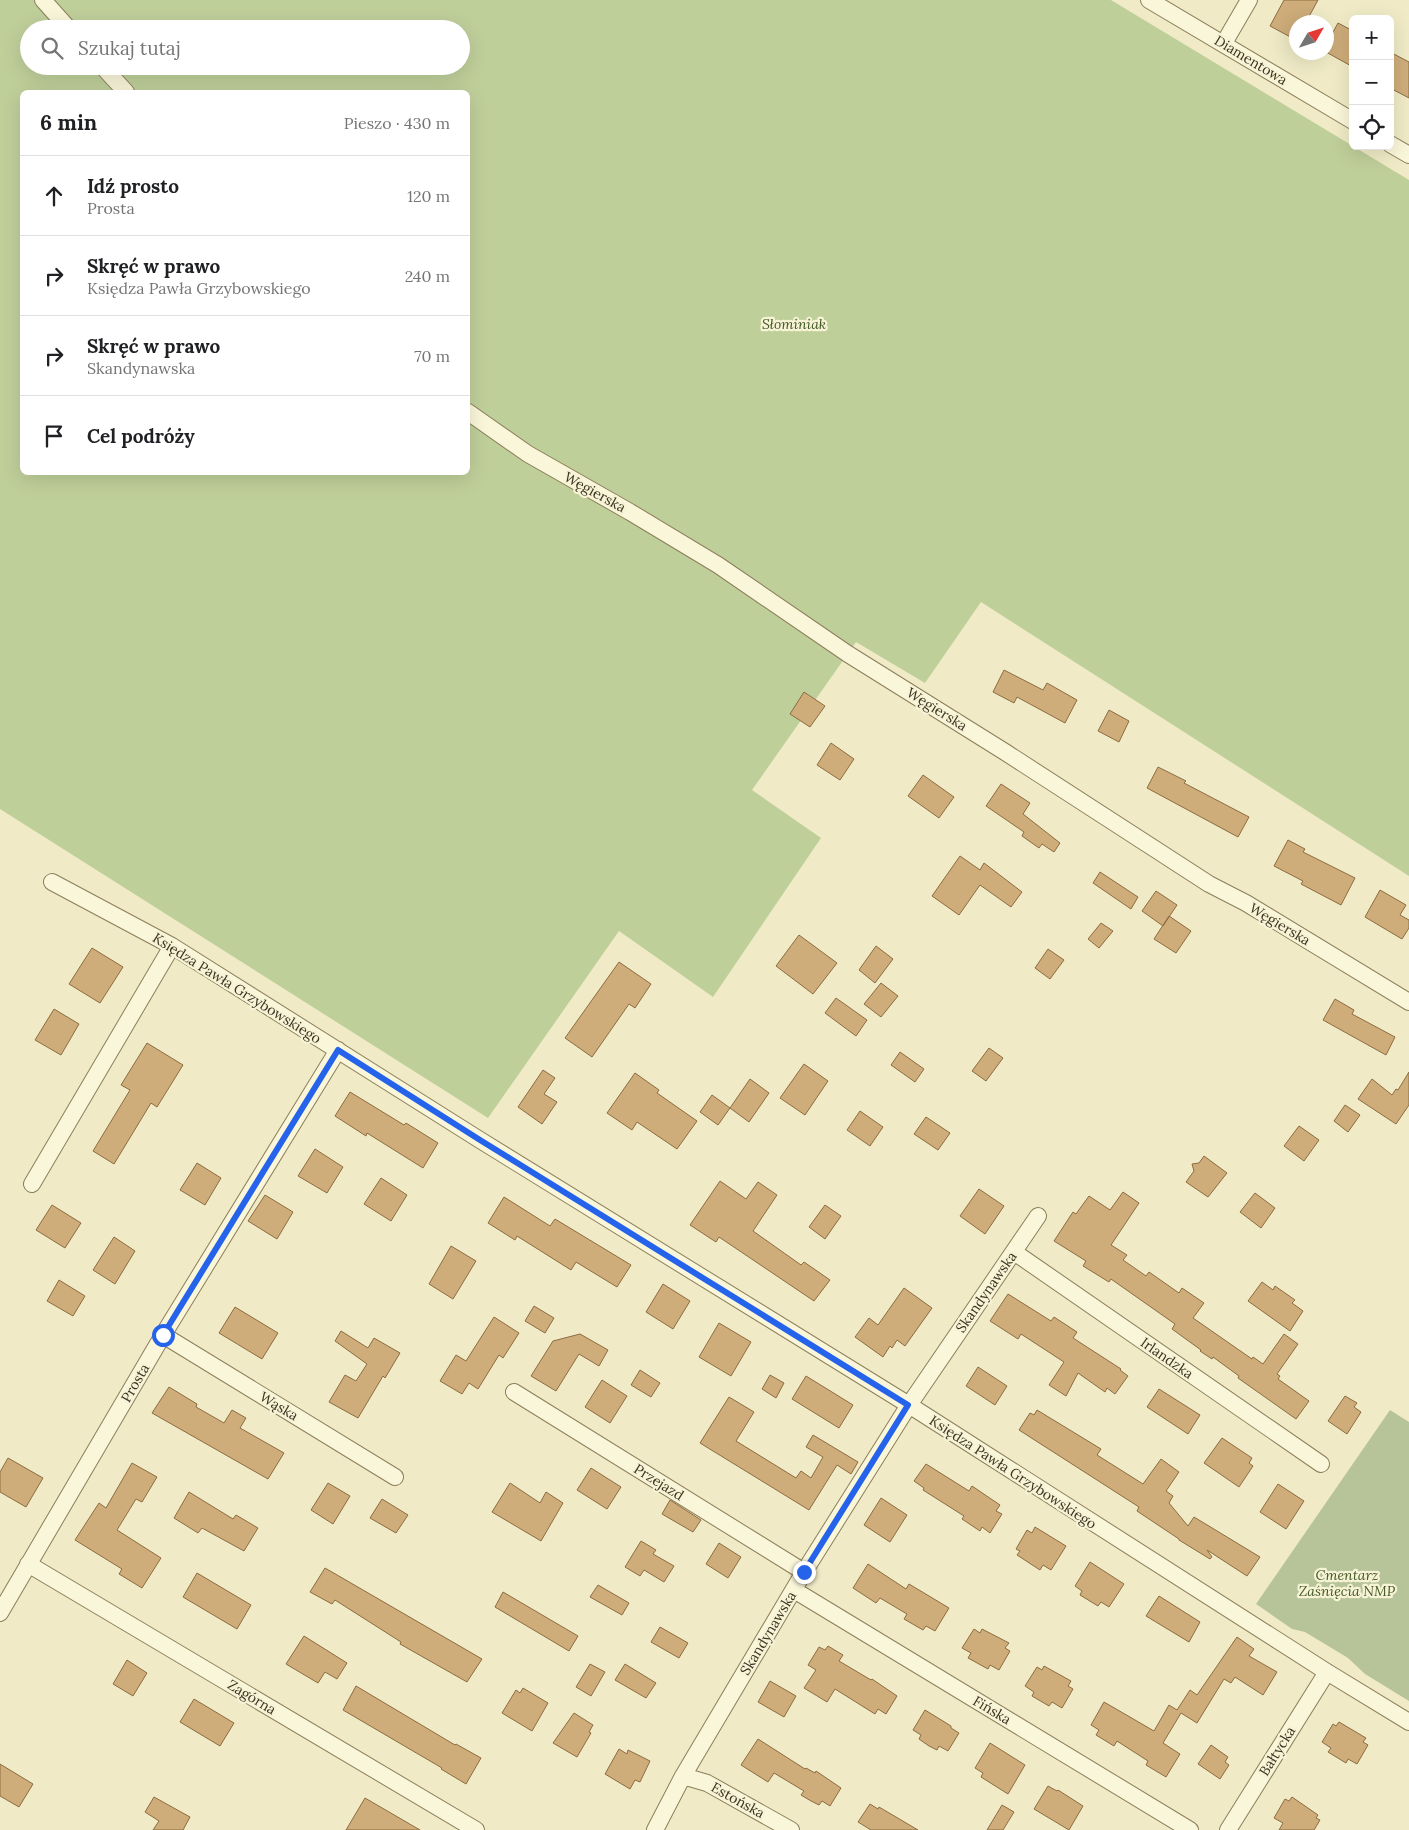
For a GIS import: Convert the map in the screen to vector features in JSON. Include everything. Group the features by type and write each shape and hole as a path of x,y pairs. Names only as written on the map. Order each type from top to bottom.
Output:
{"street":[{"path":"43,0 60,20"},
{"name":"Diamentowa","path":"1149,0 1349,119"},
{"path":"1224,43 1249,0"},
{"path":"110,75 124,90"},
{"path":"1394,146 1409,155"},
{"name":"Węgierska","path":"470,413 528,454 718,565 848,654 1005,752 1209,884 1246,903 1409,1002"},
{"name":"Księdza Pawła Grzybowskiego","path":"52,882 172,946 488,1145 908,1405 1327,1672 1409,1722"},
{"path":"32,1184 172,946"},
{"name":"Prosta","path":"0,1613 163,1335 338,1050"},
{"name":"Skandynawska","path":"655,1830 683,1776 804,1572 908,1405 1038,1216"},
{"name":"Irlandzka","path":"1014,1252 1321,1464"},
{"name":"Wąska","path":"163,1335 395,1477"},
{"name":"Przejazd","path":"514,1392 804,1572"},
{"name":"Zagórna","path":"28,1564 476,1830"},
{"name":"Fińska","path":"794,1590 1190,1830"},
{"name":"Bałtycka","path":"1228,1830 1327,1672"},
{"name":"Estońska","path":"683,1776 707,1783 791,1830"}],"green space":[{"name":"Słominiak","path":"0,0 1111,0 1349,144 1349,150 1359,150 1409,180 1409,876 981,602 925,683 856,642 752,790 821,838 713,997 619,931 488,1118 0,809"},
{"name":"Cmentarz Zaśnięcia NMP","path":"1390,1410 1409,1422 1409,1701 1365,1674 1348,1658 1305,1632 1292,1629 1256,1604"}],"building":[{"path":"1284,0 1318,0 1310,15 1289,15 1289,36 1270,26"},
{"path":"1338,23 1349,29 1349,65 1334,56 1334,30"},
{"path":"1394,54 1409,62 1409,98 1394,90"},
{"path":"1004,670 1043,690 1047,683 1077,700 1065,723 1017,697 1014,703 993,692"},
{"path":"804,692 825,706 810,727 790,714"},
{"path":"1109,710 1129,721 1119,742 1098,731"},
{"path":"831,743 854,759 840,780 817,765"},
{"path":"1158,767 1186,781 1184,783 1249,817 1238,837 1147,788"},
{"path":"923,775 954,797 939,818 908,796"},
{"path":"1001,784 1030,803 1023,814 1060,843 1054,852 1042,844 1039,848 1022,836 1024,832 986,806"},
{"path":"1288,840 1305,849 1303,852 1355,878 1341,905 1301,884 1303,881 1274,866"},
{"path":"960,856 980,870 984,863 1022,892 1011,907 980,885 959,915 932,896"},
{"path":"1100,872 1138,897 1131,909 1093,883"},
{"path":"1380,890 1406,905 1400,915 1409,920 1409,928 1402,939 1365,917"},
{"path":"1156,891 1177,905 1163,926 1142,911"},
{"path":"1169,916 1191,931 1176,953 1154,939"},
{"path":"1101,923 1113,931 1099,948 1088,939"},
{"path":"799,935 837,963 813,994 776,966"},
{"path":"876,946 893,959 875,983 859,970"},
{"path":"92,948 123,967 100,1003 69,984"},
{"path":"1048,949 1064,960 1050,979 1035,968"},
{"path":"619,962 651,984 635,1008 629,1004 592,1057 565,1038"},
{"path":"881,983 898,996 881,1017 864,1004"},
{"path":"836,998 867,1020 856,1036 825,1013"},
{"path":"1335,999 1354,1010 1352,1014 1395,1037 1386,1055 1323,1020"},
{"path":"54,1009 79,1024 61,1055 35,1040"},
{"path":"147,1043 183,1065 157,1107 151,1103 114,1164 93,1151 130,1090 121,1085"},
{"path":"989,1048 1003,1058 986,1081 972,1071"},
{"path":"900,1052 924,1069 915,1082 891,1065"},
{"path":"804,1064 828,1081 805,1115 780,1098"},
{"path":"543,1070 555,1078 544,1094 557,1102 542,1124 518,1107"},
{"path":"1409,1072 1409,1105 1396,1124 1358,1099 1372,1079 1392,1095 1396,1089 1398,1090"},
{"path":"635,1073 659,1090 657,1093 697,1121 677,1149 637,1122 632,1130 607,1113"},
{"path":"750,1079 769,1093 749,1122 730,1108"},
{"path":"350,1092 438,1143 423,1168 367,1133 366,1136 335,1116"},
{"path":"712,1095 730,1108 718,1125 700,1112"},
{"path":"1345,1105 1360,1115 1348,1132 1334,1121"},
{"path":"860,1111 883,1127 870,1146 847,1130"},
{"path":"926,1117 950,1133 938,1150 914,1134"},
{"path":"1299,1126 1319,1140 1304,1161 1284,1146"},
{"path":"315,1149 343,1167 327,1193 298,1176"},
{"path":"1204,1156 1227,1173 1208,1197 1186,1182 1194,1171 1192,1164 1199,1163"},
{"path":"197,1163 221,1178 205,1205 180,1190"},
{"path":"381,1178 407,1195 391,1221 364,1204"},
{"path":"720,1181 746,1199 758,1182 777,1195 753,1231 801,1265 804,1262 830,1280 814,1301 719,1237 716,1242 690,1225"},
{"path":"979,1189 1004,1206 985,1234 960,1216"},
{"path":"1123,1192 1139,1203 1111,1245 1127,1255 1123,1260 1146,1276 1149,1272 1179,1293 1182,1288 1204,1303 1193,1318 1252,1359 1253,1357 1263,1364 1284,1334 1298,1344 1277,1374 1280,1376 1278,1379 1309,1401 1296,1419 1238,1378 1239,1376 1213,1357 1212,1359 1200,1351 1172,1329 1175,1324 1111,1279 1109,1282 1083,1266 1086,1261 1054,1241 1073,1212 1076,1214 1089,1196 1110,1210"},
{"path":"1255,1193 1275,1208 1261,1228 1240,1212"},
{"path":"265,1195 293,1212 277,1239 248,1221"},
{"path":"504,1197 550,1226 555,1219 631,1265 617,1287 576,1262 571,1270 517,1236 515,1240 488,1223"},
{"path":"52,1205 81,1223 65,1248 36,1230"},
{"path":"825,1205 841,1216 825,1239 809,1227"},
{"path":"114,1237 135,1251 115,1284 93,1270"},
{"path":"451,1246 476,1261 453,1299 429,1284"},
{"path":"59,1280 85,1296 73,1316 47,1301"},
{"path":"1262,1282 1273,1290 1275,1286 1295,1300 1292,1303 1303,1311 1290,1331 1248,1301"},
{"path":"663,1284 690,1301 673,1329 646,1312"},
{"path":"904,1288 932,1308 905,1346 897,1340 892,1348 890,1346 883,1357 855,1337 869,1318 878,1325"},
{"path":"1008,1294 1051,1321 1054,1317 1077,1332 1073,1338 1121,1369 1128,1376 1115,1394 1107,1388 1105,1392 1078,1373 1066,1396 1049,1385 1064,1362 1021,1334 1018,1339 990,1321"},
{"path":"534,1306 554,1318 545,1333 525,1321"},
{"path":"235,1307 278,1333 262,1359 219,1333"},
{"path":"494,1317 519,1333 503,1358 499,1355 478,1389 469,1383 462,1394 440,1381 456,1355 466,1361"},
{"path":"719,1323 751,1342 731,1376 699,1357"},
{"path":"341,1331 368,1348 374,1338 400,1353 385,1378 383,1376 358,1418 329,1402 345,1375 356,1381 367,1364 335,1341"},
{"path":"580,1334 608,1350 599,1366 579,1354 556,1391 531,1376 553,1341"},
{"path":"978,1367 1007,1386 995,1405 966,1386"},
{"path":"640,1370 660,1383 651,1397 631,1385"},
{"path":"770,1375 784,1383 776,1398 762,1389"},
{"path":"806,1376 853,1405 839,1428 792,1399"},
{"path":"602,1380 627,1396 610,1423 585,1407"},
{"path":"169,1387 197,1404 196,1407 224,1423 232,1410 246,1418 240,1428 284,1453 268,1479 152,1413"},
{"path":"1159,1389 1200,1415 1188,1434 1147,1407"},
{"path":"1345,1396 1357,1403 1354,1407 1361,1412 1347,1434 1328,1421"},
{"path":"729,1397 754,1412 736,1441 796,1478 801,1471 811,1478 823,1457 806,1447 813,1435 858,1462 851,1474 837,1465 809,1510 700,1443"},
{"path":"1037,1410 1101,1449 1097,1455 1143,1484 1161,1459 1179,1472 1166,1491 1173,1496 1169,1503 1188,1526 1194,1517 1260,1557 1247,1576 1207,1550 1212,1557 1210,1559 1179,1540 1137,1511 1139,1507 1019,1430 1030,1413 1034,1415"},
{"path":"1222,1438 1252,1458 1249,1463 1253,1466 1239,1487 1204,1463"},
{"path":"8,1458 43,1478 26,1507 0,1492 0,1472"},
{"path":"132,1463 157,1477 142,1502 136,1499 117,1530 161,1558 142,1588 119,1574 122,1569 75,1540 99,1503 106,1508"},
{"path":"926,1464 969,1491 972,1486 1000,1505 996,1511 1002,1514 990,1533 982,1527 980,1531 962,1519 964,1516 923,1490 924,1488 914,1481"},
{"path":"591,1468 621,1487 607,1509 577,1490"},
{"path":"328,1483 350,1496 333,1524 311,1510"},
{"path":"510,1483 540,1503 546,1492 563,1503 541,1541 492,1512"},
{"path":"1278,1484 1304,1501 1286,1529 1260,1512"},
{"path":"189,1492 233,1519 236,1515 258,1528 244,1551 202,1528 198,1533 174,1518"},
{"path":"881,1498 907,1515 890,1542 864,1525"},
{"path":"382,1499 408,1515 396,1533 370,1518"},
{"path":"670,1500 701,1520 693,1532 662,1514"},
{"path":"1035,1527 1066,1546 1051,1570 1043,1565 1040,1570 1017,1555 1020,1551 1016,1549 1027,1530 1032,1533"},
{"path":"641,1541 656,1550 653,1554 674,1566 664,1582 644,1570 640,1576 625,1567"},
{"path":"719,1543 741,1557 728,1578 706,1564"},
{"path":"1090,1562 1124,1584 1109,1607 1101,1602 1098,1606 1080,1595 1082,1591 1075,1586"},
{"path":"868,1564 906,1589 909,1584 949,1608 935,1631 926,1626 923,1630 904,1619 907,1614 880,1598 876,1603 853,1588"},
{"path":"325,1568 482,1659 467,1682 400,1644 401,1642 335,1600 332,1604 310,1592"},
{"path":"197,1573 251,1605 237,1629 183,1597"},
{"path":"598,1585 629,1603 622,1615 590,1597"},
{"path":"503,1592 578,1636 569,1651 495,1607"},
{"path":"1159,1596 1200,1622 1189,1642 1146,1616"},
{"path":"660,1627 688,1643 679,1658 651,1642"},
{"path":"974,1629 980,1633 982,1629 1009,1643 1005,1648 1010,1651 999,1670 990,1665 988,1669 968,1658 971,1653 962,1648"},
{"path":"304,1636 347,1663 337,1679 325,1672 318,1683 286,1664"},
{"path":"1237,1637 1254,1649 1249,1656 1277,1672 1263,1695 1235,1677 1231,1683 1224,1679 1197,1723 1181,1713 1163,1743 1180,1754 1166,1777 1146,1765 1148,1761 1117,1741 1114,1746 1096,1735 1099,1730 1091,1725 1104,1702 1154,1731 1169,1705 1177,1710 1190,1690 1197,1695"},
{"path":"828,1646 843,1655 839,1661 872,1679 897,1696 886,1714 878,1709 875,1714 835,1689 827,1702 804,1688 816,1670 808,1665 819,1647 825,1650"},
{"path":"127,1660 147,1673 133,1696 113,1684"},
{"path":"590,1664 605,1672 591,1696 576,1687"},
{"path":"625,1664 656,1683 646,1698 615,1680"},
{"path":"1044,1666 1071,1681 1068,1686 1073,1689 1062,1708 1052,1702 1049,1706 1032,1696 1034,1692 1025,1686 1037,1667 1042,1670"},
{"path":"770,1681 796,1696 784,1717 758,1702"},
{"path":"356,1686 455,1745 481,1758 466,1784 343,1710"},
{"path":"523,1688 548,1703 532,1731 502,1713 516,1690 520,1693"},
{"path":"194,1699 234,1723 220,1746 180,1722"},
{"path":"925,1710 959,1733 948,1751 939,1746 937,1750 929,1746 919,1739 921,1735 913,1730"},
{"path":"574,1713 593,1725 589,1732 591,1733 577,1757 553,1743"},
{"path":"1339,1722 1366,1738 1363,1742 1368,1745 1357,1764 1348,1759 1346,1763 1328,1752 1331,1748 1322,1742 1333,1724 1336,1726"},
{"path":"758,1739 805,1769 815,1773 816,1771 841,1788 830,1806 822,1801 819,1805 811,1801 801,1795 804,1791 774,1773 768,1782 741,1765"},
{"path":"990,1743 1025,1765 1008,1794 981,1777 983,1773 975,1768"},
{"path":"1211,1745 1228,1757 1225,1762 1229,1765 1220,1779 1198,1764"},
{"path":"619,1749 627,1754 628,1750 650,1761 640,1782 635,1780 630,1789 605,1774"},
{"path":"0,1764 33,1784 19,1807 0,1796"},
{"path":"1048,1786 1083,1806 1069,1830 1034,1809"},
{"path":"154,1797 190,1817 183,1830 153,1830 159,1821 145,1812"},
{"path":"1292,1797 1318,1815 1316,1818 1320,1820 1314,1830 1279,1830 1283,1823 1274,1818 1285,1799 1289,1801"},
{"path":"365,1798 420,1830 346,1830"},
{"path":"870,1804 878,1809 879,1807 918,1830 871,1830 858,1822"},
{"path":"1002,1805 1014,1812 1003,1830 987,1830"}],"route":[{"path":"163,1335 338,1050 908,1405 804,1572"}]}
